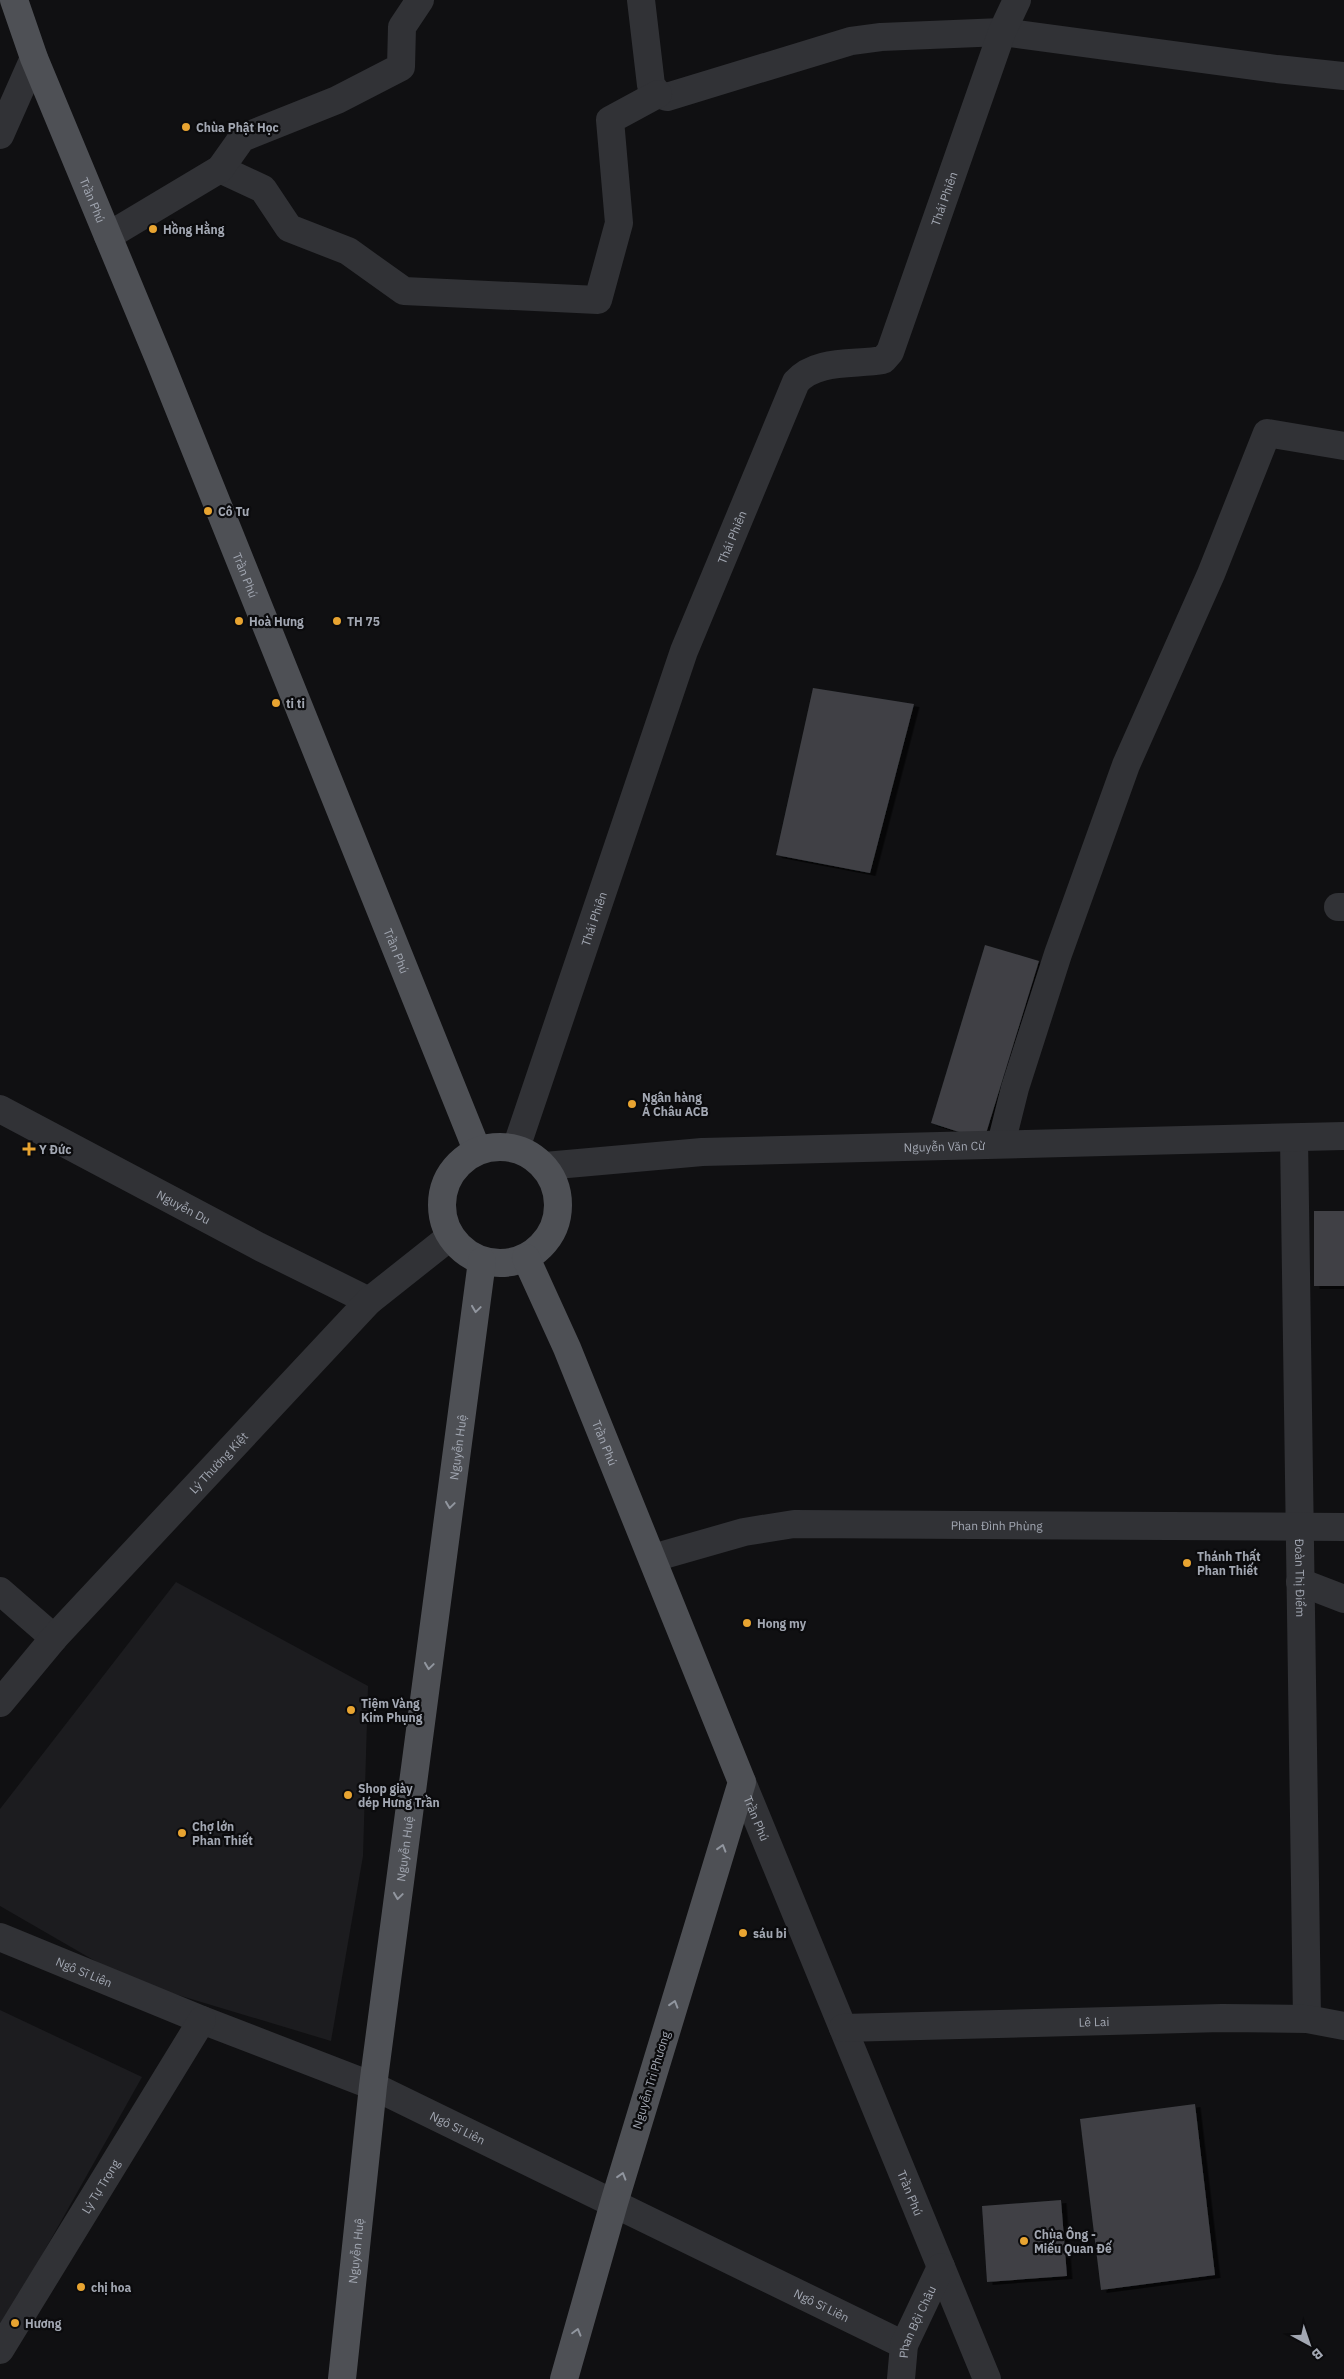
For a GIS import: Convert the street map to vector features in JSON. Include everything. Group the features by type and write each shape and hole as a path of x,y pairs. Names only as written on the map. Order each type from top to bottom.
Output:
{"main road":[{"name":"Trần Phú","path":"14,0 34,58 108,236 478,1150"},
{"path":"497,1146 516,1148 532,1155 545,1166 554,1181 559,1198 558,1216 546,1240 526,1258 512,1262 482,1261 470,1256 451,1236 443,1217 442,1197 448,1178 460,1162 478,1150 497,1146"},
{"name":"Trần Phú","path":"526,1258 567,1348 742,1782"},
{"name":"Nguyễn Huệ","path":"342,2379 373,2086 482,1261"},
{"name":"Nguyễn Tri Phương","path":"564,2379 614,2203 742,1782"}],"street":[{"path":"108,236 220,169 242,138 336,100 401,67 402,27 420,0"},
{"path":"641,0 652,84 658,94 667,97 851,41 881,37 1002,32 1277,69 1344,76"},
{"name":"Thái Phiên","path":"516,1148 684,650 796,382 803,373 814,368 883,360 890,352 1002,32 1017,0"},
{"path":"0,135 34,58"},
{"path":"220,169 263,189 289,228 348,251 404,291 598,300 619,223 610,120 658,94"},
{"path":"1001,1144 1015,1088 1058,954 1126,765 1211,574 1267,433 1344,446"},
{"name":"Nguyễn Du","path":"0,1110 258,1246 368,1301"},
{"name":"Nguyễn Văn Cừ","path":"545,1166 702,1152 1344,1136"},
{"name":"Đoàn Thị Điểm","path":"1294,1138 1307,2019"},
{"name":"Lý Thường Kiệt","path":"0,1703 54,1638 368,1301 451,1236"},
{"name":"Phan Đình Phùng","path":"653,1558 744,1532 794,1524 1344,1527"},
{"path":"1300,1582 1344,1599"},
{"path":"0,1591 54,1638"},
{"name":"Trần Phú","path":"742,1782 987,2379"},
{"name":"Ngô Sĩ Liên","path":"0,1937 202,2020 373,2086 904,2345"},
{"name":"Lê Lai","path":"843,2028 1222,2018 1307,2019 1344,2026"},
{"name":"Lý Tự Trọng","path":"0,2350 202,2020"},
{"name":"Phan Bội Châu","path":"901,2379 904,2345 941,2267"}],"shaded area":[{"name":"Chợ lớn Phan Thiết","path":"176,1582 368,1686 363,1856 331,2041 128,1980 0,1906 0,1809"},
{"path":"0,2010 142,2077 0,2330"}],"building":[{"path":"813,688 914,704 870,873 776,855"},
{"path":"985,945 1039,961 984,1140 931,1123"},
{"path":"1314,1211 1344,1211 1344,1286 1314,1286"},
{"path":"1195,2104 1215,2275 1101,2290 1080,2119"},
{"name":"Chùa Ông - Miếu Quan Đế","path":"1061,2200 1067,2276 987,2282 982,2206"}],"place":[{"name":"Chùa Phật Học","path":"186,127"},
{"name":"Hồng Hằng","path":"153,229"},
{"name":"Cô Tư","path":"208,511"},
{"name":"Hoà Hưng","path":"239,621"},
{"name":"TH 75","path":"337,621"},
{"name":"ti ti","path":"276,703"},
{"name":"Ngân hàng Á Châu ACB","path":"632,1104"},
{"name":"Y Đức","path":"29,1149"},
{"name":"Thánh Thất Phan Thiết","path":"1187,1563"},
{"name":"Hong my","path":"747,1623"},
{"name":"Tiệm Vàng Kim Phụng","path":"351,1710"},
{"name":"Shop giày dép Hưng Trần","path":"348,1795"},
{"name":"Chợ lớn Phan Thiết","path":"182,1833"},
{"name":"sáu bi","path":"743,1933"},
{"name":"Chùa Ông - Miếu Quan Đế","path":"1024,2241"},
{"name":"chị hoa","path":"81,2287"},
{"name":"Hương","path":"15,2323"}]}
